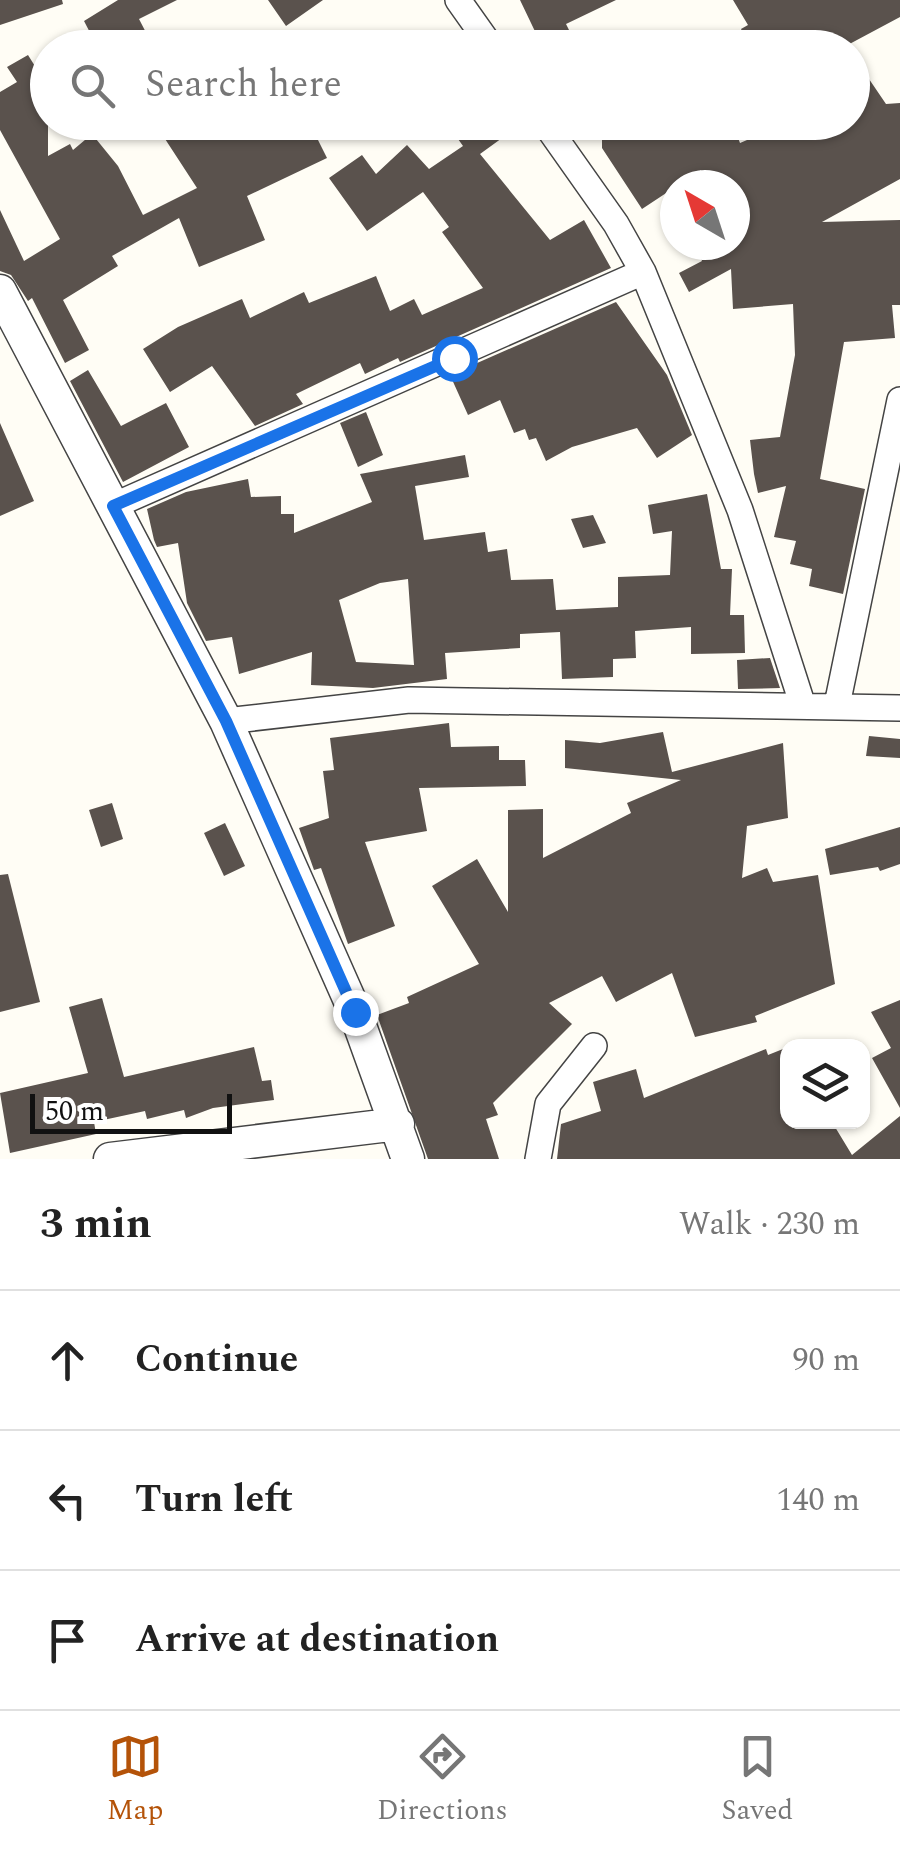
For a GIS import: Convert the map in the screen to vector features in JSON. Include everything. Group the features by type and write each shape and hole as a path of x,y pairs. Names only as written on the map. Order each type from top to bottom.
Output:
{"street":[{"path":"458,0 479,30"},
{"path":"557,140 616,224 643,272 740,510 802,703"},
{"path":"113,506 643,272"},
{"path":"0,290 226,721 355,1012 408,1159"},
{"path":"837,705 900,400"},
{"path":"226,721 409,700 802,703 900,708"},
{"path":"538,1159 548,1104 594,1046"},
{"path":"110,1159 398,1124"}],"building":[{"path":"0,0 62,0 63,4 0,25"},
{"path":"118,0 177,0 139,19 145,30 89,30 84,21"},
{"path":"268,0 323,0 286,26"},
{"path":"520,0 616,0 566,24 569,30 534,30"},
{"path":"733,0 900,0 900,17 870,33 870,30 741,30 748,25"},
{"path":"28,55 30,58 30,140 48,140 48,156 70,144 73,150 85,140 97,140 118,166 143,215 197,188 166,140 318,140 327,158 247,196 265,240 199,267 179,218 112,256 118,266 63,300 89,350 65,363 32,298 28,301 11,275 0,271 0,210 24,261 60,239 0,130 0,92 17,82 7,67"},
{"path":"870,80 886,104 900,103 900,179 822,222 900,220 900,305 892,305 895,338 844,342 820,479 865,489 843,594 809,586 812,569 790,564 796,541 774,537 786,486 758,493 754,474 750,440 780,437 795,355 793,304 733,309 731,269 689,292 679,273 702,260 750,260 750,170 660,170 660,197 642,209 602,148 602,140 870,140"},
{"path":"459,140 499,140 480,154 550,240 584,220 611,268 400,362 398,358 365,374 360,363 296,394 303,404 255,426 212,366 170,392 143,349 178,327 242,299 250,318 304,292 309,303 376,276 390,311 414,299 422,315 483,288 442,232 449,227 423,192 367,231 329,178 362,155 376,174 407,145 429,169 463,146"},
{"path":"616,302 667,375 692,435 657,458 637,428 572,447 546,461 536,438 529,440 525,429 514,433 500,400 468,415 450,375"},
{"path":"88,370 121,426 166,403 189,447 123,482 70,381"},
{"path":"366,412 383,455 358,467 340,423"},
{"path":"0,423 34,501 0,516"},
{"path":"465,455 469,477 415,486 424,540 485,532 488,552 507,549 511,580 553,579 556,610 618,607 618,577 670,575 672,531 653,534 648,505 707,494 721,569 732,569 730,615 744,615 745,653 691,654 691,627 635,631 636,658 613,659 613,677 562,679 560,632 520,634 520,648 445,653 447,679 373,688 311,685 312,652 239,674 232,637 206,641 187,603 178,543 157,547 147,509 186,492 248,479 251,497 281,496 281,514 294,514 294,533 372,502 360,474","holes":["408,579 414,665 356,662 339,600 380,583"]},
{"path":"593,515 606,543 583,548 571,519"},
{"path":"770,658 780,688 738,689 737,660"},
{"path":"449,723 451,747 499,746 499,760 525,760 526,786 419,788 427,831 365,842 395,926 348,944 321,868 314,870 299,828 329,818 323,771 334,770 330,738"},
{"path":"663,732 672,772 783,743 788,818 747,826 742,878 767,868 773,882 818,875 835,984 755,1016 757,1022 695,1037 672,973 616,1002 602,976 549,1003 572,1024 493,1103 498,1115 486,1119 499,1159 428,1159 377,1015 409,1003 407,997 479,964 432,886 477,859 508,912 508,810 543,809 543,858 631,813 627,803 681,780 565,768 565,740 600,743"},
{"path":"869,736 900,739 900,758 866,756"},
{"path":"112,803 123,839 101,847 89,810"},
{"path":"225,823 245,866 224,876 204,833"},
{"path":"900,827 900,864 880,871 878,867 830,875 825,849"},
{"path":"8,874 40,1002 0,1012 0,875"},
{"path":"102,998 124,1077 254,1047 262,1081 271,1080 274,1100 213,1108 186,1118 184,1110 147,1119 145,1111 94,1122 96,1134 10,1153 0,1093 88,1073 69,1007"},
{"path":"900,1000 900,1108 872,1058 891,1048 871,1012"},
{"path":"766,1049 768,1055 780,1050 780,1129 836,1129 852,1155 900,1116 900,1159 557,1159 561,1124 601,1111 593,1082 636,1069 644,1098"}],"route":[{"path":"355,1012 226,721 113,506 454,358"}]}
